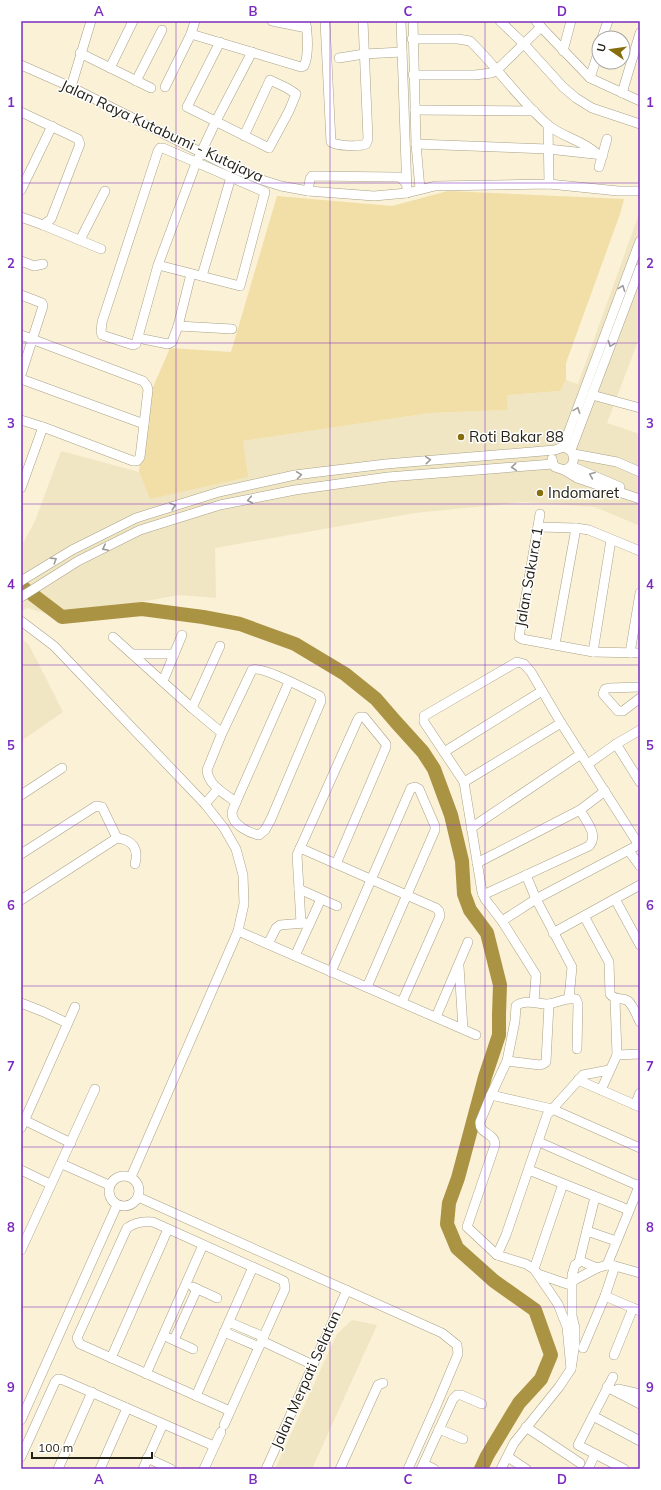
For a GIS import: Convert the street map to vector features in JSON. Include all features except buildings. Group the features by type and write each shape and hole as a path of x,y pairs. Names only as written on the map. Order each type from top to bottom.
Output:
{"street":[{"path":"71,87 80,53 91,21"},
{"path":"110,68 133,21"},
{"path":"165,87 191,34 195,21"},
{"path":"191,34 301,67 304,66 306,61 308,40 306,24 272,21"},
{"path":"325,21 331,142 333,144 361,146 367,142 363,21"},
{"path":"402,21 407,189"},
{"path":"413,21 413,75 416,144 420,189"},
{"path":"500,21 526,42 563,86 576,98 592,108 640,124"},
{"path":"563,51 571,21"},
{"path":"413,75 475,75 491,73 526,42 537,24 590,78 640,101"},
{"path":"136,81 162,30"},
{"path":"622,93 640,33"},
{"path":"412,39 458,39 470,41 548,125 565,136 585,144 599,154"},
{"path":"220,42 187,107 264,147 270,148 296,96 296,93 270,80 244,136"},
{"path":"158,264 240,286 265,192 231,177 196,163 160,148 145,187 102,322 101,332 104,336 133,345 136,344 158,264 196,163 252,52"},
{"path":"338,58 364,54 402,52"},
{"path":"80,53 151,88"},
{"name":"Jalan Raya Kutabumi - Kutajaya","path":"21,65 71,87 232,168 281,186 308,191 374,196 407,189 420,189 435,186 549,184 600,189 640,189"},
{"path":"590,78 593,70"},
{"path":"415,110 534,111"},
{"path":"21,112 78,139 80,144 51,219 43,225"},
{"path":"548,125 549,184"},
{"path":"21,190 52,126"},
{"path":"599,167 599,154 607,139"},
{"path":"416,144 548,148 599,154"},
{"path":"308,191 312,176 400,177 407,189"},
{"path":"202,276 231,177"},
{"path":"80,240 105,191"},
{"path":"21,217 101,249"},
{"path":"568,468 566,450 613,311 640,241"},
{"path":"21,261 34,266 43,264"},
{"path":"553,464 553,454 566,450 592,395 640,268"},
{"path":"138,338 168,344 172,342 178,326 191,274"},
{"path":"21,295 43,304 21,375"},
{"path":"613,311 623,314"},
{"path":"178,326 232,329"},
{"path":"21,334 33,340 142,380 147,386 148,390 140,457 137,461 133,461 21,420"},
{"path":"21,378 144,424"},
{"path":"592,395 640,407"},
{"path":"21,488 43,427"},
{"path":"21,581 72,550 136,518 219,492 295,475 386,464 566,450 617,462 640,472"},
{"path":"386,464 388,477"},
{"path":"21,597 78,561 140,530 220,505 295,490 388,477 553,464 560,470 568,468 640,499"},
{"path":"626,492 640,494"},
{"name":"Jalan Sakura 1","path":"540,514 519,636 522,639 555,644"},
{"path":"136,518 140,530"},
{"path":"538,527 576,528 589,530 640,551"},
{"path":"576,528 555,644 593,652 640,653"},
{"path":"593,652 612,540"},
{"path":"630,653 640,593"},
{"path":"21,621 54,646 205,804 224,828 233,844 243,875 244,904 238,931 131,1177"},
{"path":"163,681 182,635"},
{"path":"113,637 222,733"},
{"path":"192,708 220,646"},
{"path":"133,654 174,654"},
{"path":"502,921 536,899 639,845 561,723 527,666 522,662 517,662 426,714 424,722 464,782 483,895 502,921 536,976 534,1002"},
{"path":"236,802 218,789 210,779 207,770 222,733 252,670 255,668 266,671 290,682 320,696 321,701 271,819 262,834 259,835 247,831 236,822 232,813 290,682"},
{"path":"640,687 609,688 603,694 618,711 623,711 640,698"},
{"path":"444,752 542,692"},
{"path":"306,923 299,890 297,855 360,716 364,717 386,744 386,747 336,864"},
{"path":"464,782 561,723"},
{"path":"588,764 616,744 640,730"},
{"path":"616,744 640,782"},
{"path":"471,828 581,754"},
{"path":"21,795 62,768"},
{"path":"331,972 411,788 415,787 419,789 435,826 435,830 367,987"},
{"path":"205,804 218,789"},
{"path":"477,863 580,810 605,791"},
{"path":"21,854 96,806 102,807 117,838 130,842 136,849 137,855 135,864"},
{"path":"483,895 589,846 593,842 593,832 580,810"},
{"path":"21,900 117,838"},
{"path":"300,848 436,908 439,911 440,916 402,1002"},
{"path":"629,851 640,866"},
{"path":"526,875 536,899 572,967 569,998"},
{"path":"553,933 640,885"},
{"path":"299,890 337,906"},
{"path":"295,956 306,923 320,899"},
{"path":"615,899 640,945"},
{"path":"584,916 609,962 610,994 616,999 625,1000 630,1003 640,1022"},
{"path":"268,944 276,928 280,925 306,923"},
{"path":"238,931 476,1035"},
{"path":"436,1017 468,942"},
{"path":"459,964 463,1029"},
{"path":"577,1049 578,1004 576,999 569,998 549,1004 534,1002 520,1003 516,1006 515,1021 507,1061 490,1095 480,1127 482,1131 493,1136 495,1145 467,1227 497,1255 526,1264 536,1272 564,1284 572,1282 597,1268 611,1265 640,1273"},
{"path":"601,1090 617,1055 616,999"},
{"path":"21,1004 44,1012 67,1023"},
{"path":"507,1061 540,1065 546,1062 549,1004"},
{"path":"71,1142 23,1124 75,1007"},
{"path":"617,1055 640,1054"},
{"path":"497,1255 506,1236 530,1170 547,1115 583,1074 609,1070"},
{"path":"578,1080 638,1106 640,1093"},
{"path":"21,1250 50,1184 62,1164 95,1089"},
{"path":"490,1095 552,1109 640,1148"},
{"path":"539,1142 640,1185 616,1241 605,1296 583,1348"},
{"path":"62,1164 109,1185"},
{"path":"21,1170 50,1184"},
{"path":"530,1170 628,1210"},
{"path":"121,1176 131,1177 136,1180 138,1185 138,1197 135,1202 129,1206 117,1205 109,1196 109,1185 112,1181 121,1176"},
{"path":"536,1272 563,1184"},
{"path":"138,1197 442,1333 457,1345 458,1354 408,1469"},
{"path":"501,1469 514,1443 560,1387 571,1369 575,1343 575,1328 572,1316 572,1282 574,1268 579,1262 595,1197"},
{"path":"21,1420 117,1205"},
{"path":"204,1469 286,1289 284,1280 153,1222 131,1224 126,1228 77,1338 80,1344 230,1411"},
{"path":"111,1358 168,1229"},
{"path":"587,1231 616,1241"},
{"path":"146,1374 203,1245"},
{"path":"579,1262 582,1261 597,1268"},
{"path":"196,1396 253,1267"},
{"path":"536,1272 558,1304 567,1327 571,1369"},
{"path":"186,1284 217,1298"},
{"path":"174,1340 197,1289"},
{"name":"Jalan Merpati Selatan","path":"266,1469 347,1290"},
{"path":"605,1296 637,1309 614,1354"},
{"path":"228,1322 261,1342 313,1365"},
{"path":"224,1332 261,1342"},
{"path":"163,1335 193,1349"},
{"path":"613,1376 578,1446 624,1469"},
{"path":"21,1457 55,1382 58,1379 92,1392 214,1446"},
{"path":"340,1469 378,1386 383,1383"},
{"path":"607,1387 640,1394"},
{"path":"607,1387 640,1404"},
{"path":"58,1469 92,1392"},
{"path":"434,1469 422,1466 453,1399 457,1395 461,1395 482,1404"},
{"path":"100,1469 127,1408"},
{"path":"593,1416 640,1440"},
{"path":"142,1469 163,1424"},
{"path":"526,1427 580,1463"},
{"path":"439,1429 463,1439"},
{"path":"588,1469 595,1454"},
{"path":"508,1456 526,1469"},
{"path":"147,1458 171,1469"}],"shaded area":[{"path":"448,191 624,199 620,214 566,363 566,380 560,391 507,395 508,410 430,413 243,441 248,477 150,499 139,472 147,401 170,348 231,352 277,196 392,206"},
{"path":"640,211 640,336 607,423 640,434 640,526 595,507 524,502 415,513 215,548 216,598 179,595 118,606 51,615 27,608 21,612 21,547 35,521 61,451 139,472 150,499 243,441 430,413 508,410 507,395 560,391 566,380 578,384"},
{"path":"21,638 29,645 63,712 21,741"},
{"path":"352,1320 377,1325 312,1469 275,1469 337,1334"}],"waterway":[{"path":"21,586 25,589"},
{"path":"33,595 62,617 142,609 203,617 240,624 295,644 345,674 376,699 423,752 434,769 451,815 462,861 464,894 470,910 487,933 500,985 499,1035 485,1077 458,1178 449,1203 447,1224 457,1248 494,1281 535,1310 551,1355 541,1379 519,1403 487,1456 481,1469"}],"place":[{"name":"Roti Bakar 88","path":"461,437"},
{"name":"Indomaret","path":"540,493"}]}
